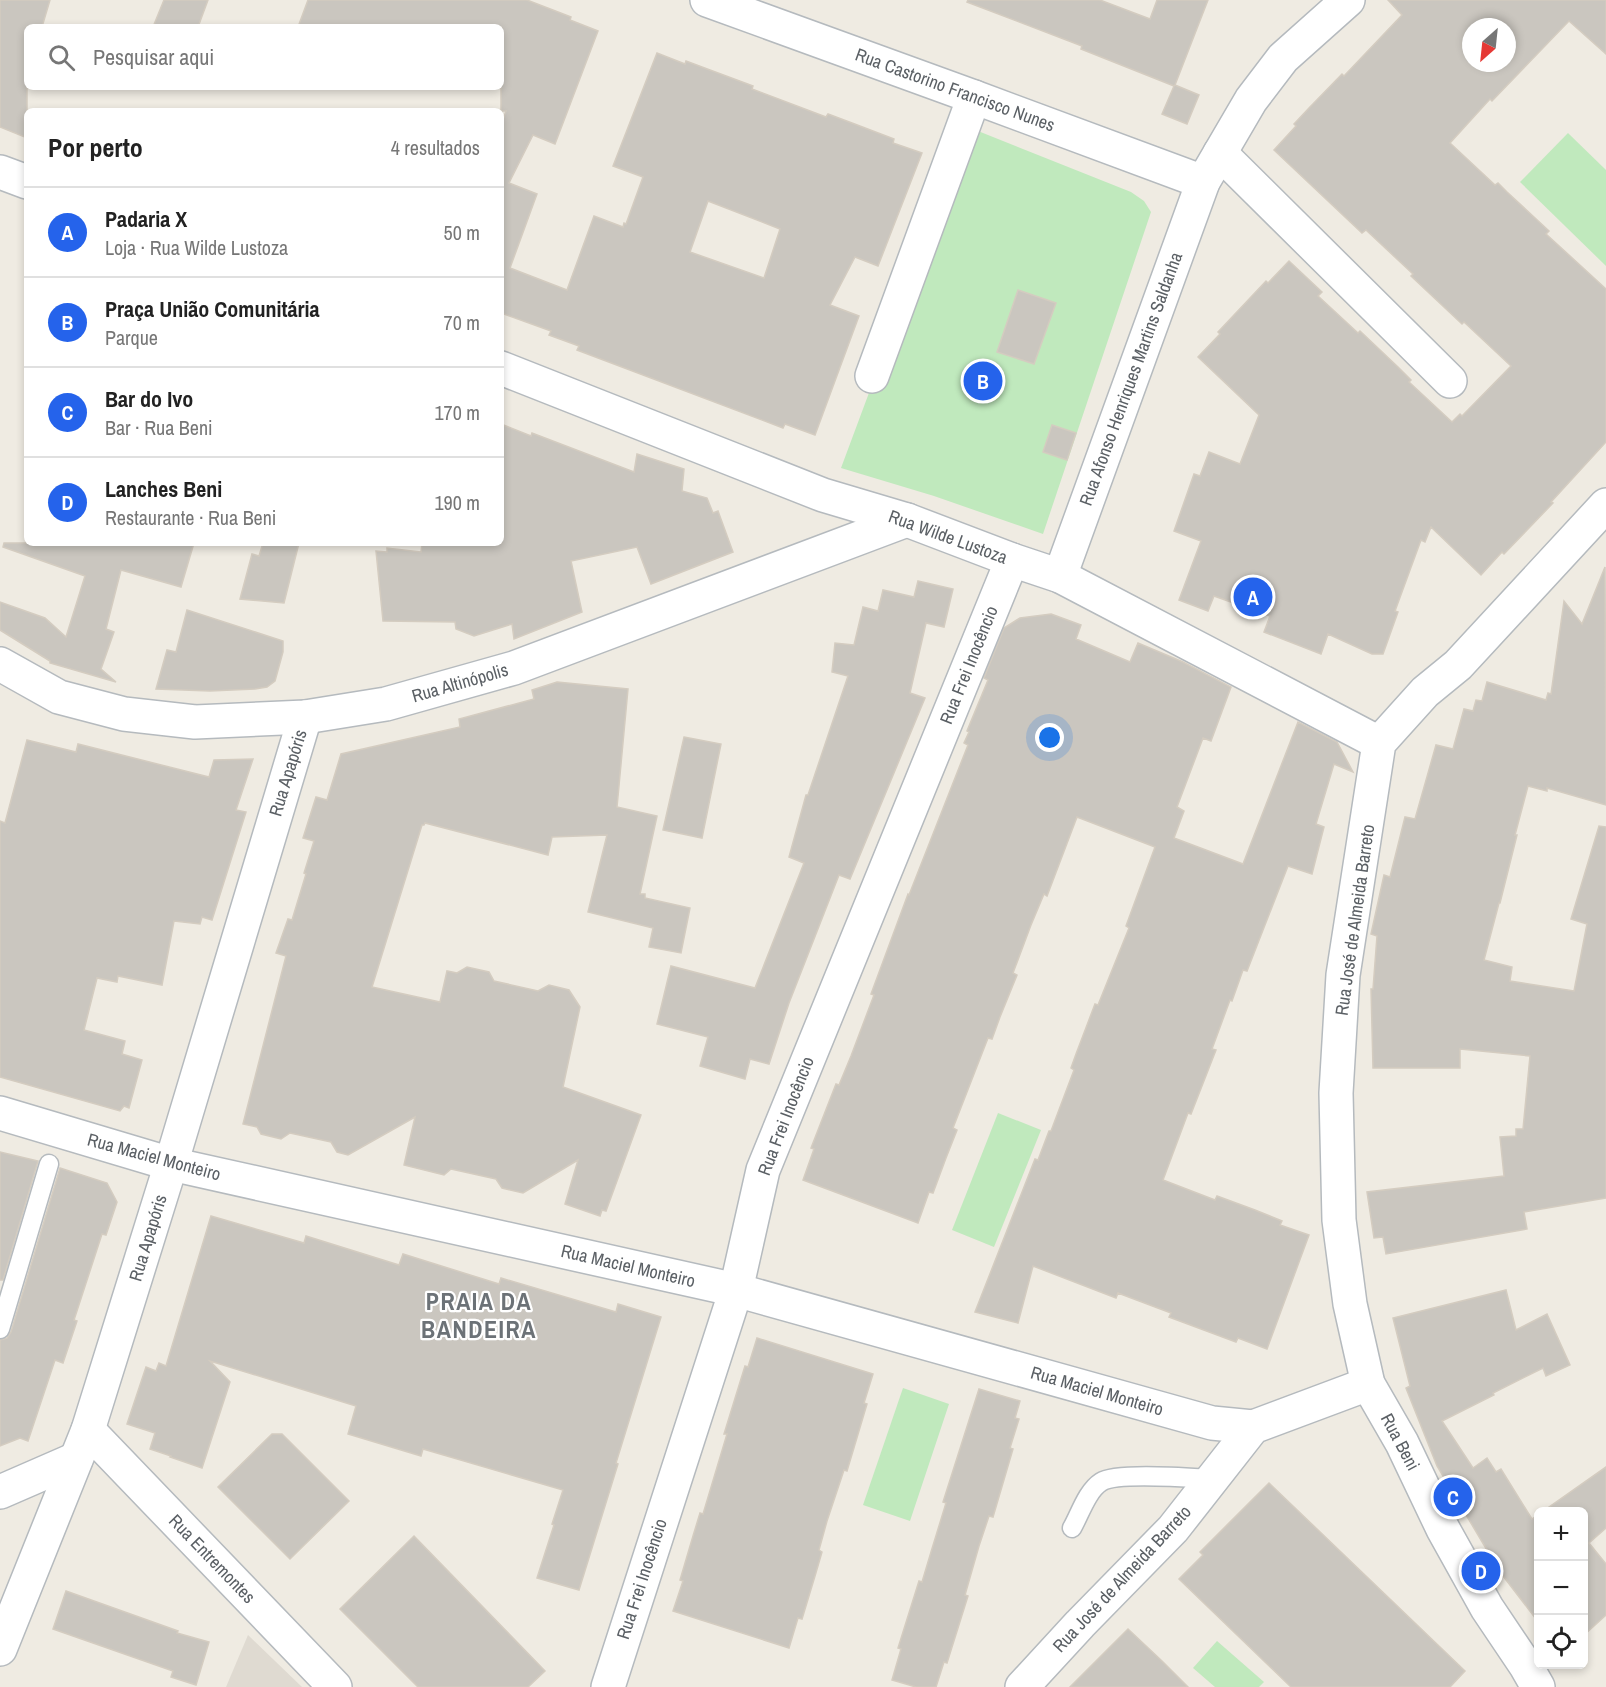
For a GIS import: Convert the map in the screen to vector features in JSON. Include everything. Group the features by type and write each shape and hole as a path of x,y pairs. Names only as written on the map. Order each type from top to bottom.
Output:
{"street":[{"name":"Rua Castorino Francisco Nunes","path":"707,0 1203,182"},
{"name":"Rua Afonso Henriques Martins Saldanha","path":"1060,576 1203,182 1251,100 1283,58 1348,0"},
{"path":"872,376 975,97"},
{"path":"1220,153 1450,381"},
{"path":"0,172 24,181"},
{"name":"Rua Wilde Lustoza","path":"504,369 823,495 907,520 1012,561 1060,576 1379,742"},
{"path":"1379,742 1425,692 1458,665 1606,505"},
{"name":"Rua Altinópolis","path":"0,664 59,697 124,714 195,722 305,717 386,704 514,668 907,520"},
{"name":"Rua Frei Inocêncio","path":"608,1687 736,1290 763,1170 1012,561"},
{"name":"Rua Apapóris","path":"0,1649 82,1445 171,1164 305,717"},
{"name":"Rua José de Almeida Barreto","path":"1368,1384 1350,1304 1339,1220 1336,1093 1343,975 1379,742"},
{"name":"Rua Maciel Monteiro","path":"0,1113 171,1164 736,1290 1212,1423 1253,1427"},
{"path":"1253,1427 1368,1384"},
{"name":"Rua Beni","path":"1368,1384 1402,1443 1448,1539 1487,1608 1538,1687"},
{"name":"Rua José de Almeida Barreto","path":"1022,1687 1173,1529 1253,1427"},
{"path":"0,1492 82,1445"},
{"name":"Rua Entremontes","path":"82,1445 335,1687"}],"lane":[{"path":"0,1329 49,1164"},
{"path":"1072,1528 1090,1493 1101,1482 1117,1477 1212,1479"}],"shaded area":[{"path":"248,1635 302,1687 226,1687"}],"green space":[{"path":"968,127 1131,192 1144,201 1151,212 1043,534 934,496 841,468"},
{"path":"1568,133 1606,170 1606,266 1520,182"},
{"path":"998,1113 1041,1130 994,1247 952,1230"},
{"path":"903,1388 949,1404 910,1521 863,1505"},
{"path":"1217,1641 1264,1682 1259,1687 1215,1687 1193,1668"}],"building":[{"path":"0,0 50,0 43,24 24,24 24,90 27,90 27,108 24,108 24,137 0,127"},
{"path":"164,0 208,0 199,24 154,24"},
{"path":"308,0 527,0 571,17 570,20 598,31 555,144 533,135 509,183 537,194 510,268 567,290 594,216 623,227 624,223 626,224 643,177 613,166 657,53 685,64 686,61 753,86 752,89 826,117 828,114 852,123 894,139 893,143 922,153 878,266 855,257 830,305 859,316 815,435 785,424 783,428 577,350 579,346 549,335 551,331 504,314 504,117 506,111 501,108 501,90 504,90 504,24 299,24","holes":["708,201 780,229 764,278 690,252"]},
{"path":"968,0 1100,0 1150,19 1157,0 1208,0 1175,85 1199,95 1187,124 1162,114 1174,86 1081,49 1082,46 967,2"},
{"path":"1388,0 1606,0 1606,54 1569,21 1492,101 1490,99 1450,143 1495,185 1498,183 1549,231 1546,234 1606,289 1606,442 1551,502 1553,503 1481,575 1431,527 1425,542 1421,540 1395,611 1398,612 1383,654 1372,654 1328,634 1321,654 1264,632 1270,616 1214,596 1208,611 1179,600 1201,541 1174,531 1194,474 1200,476 1209,452 1240,464 1259,415 1198,357 1266,281 1268,283 1289,261 1322,292 1318,296 1358,333 1360,331 1411,380 1409,382 1452,422 1460,414 1462,416 1511,366 1464,322 1462,324 1366,230 1362,233 1274,150 1309,108 1342,74 1344,76 1402,15"},
{"path":"1018,290 1056,303 1034,364 997,352"},
{"path":"504,425 531,436 532,433 634,472 637,454 684,469 682,491 707,498 713,513 718,511 733,552 651,584 637,547 571,561 582,612 514,639 512,624 474,636 456,629 455,622 383,621 376,551 387,552 387,548 421,552 422,546 504,546"},
{"path":"1052,425 1076,433 1067,460 1043,452"},
{"path":"4,543 24,543 24,546 193,546 181,587 121,570 106,629 114,632 101,669 116,682 50,663 0,630 0,602 45,618 66,637 85,576 3,547"},
{"path":"262,546 298,546 284,603 240,599 252,554 259,556"},
{"path":"1605,567 1606,805 1547,788 1547,791 1528,786 1484,960 1512,967 1510,981 1574,991 1587,924 1571,919 1599,826 1606,827 1606,1198 1524,1212 1527,1229 1386,1254 1383,1237 1374,1238 1367,1192 1504,1176 1500,1137 1516,1136 1516,1129 1523,1129 1530,1056 1460,1049 1460,1068 1373,1068 1371,989 1373,989 1377,936 1371,934 1384,875 1390,877 1405,817 1415,819 1436,745 1453,749 1464,709 1473,711 1476,700 1482,701 1487,682 1546,700 1548,693 1551,694 1564,601 1582,624"},
{"path":"918,581 953,589 944,627 926,623 910,693 925,698 850,879 839,875 789,1003 769,1064 750,1059 745,1079 700,1066 708,1037 657,1024 671,966 755,988 804,863 789,857 806,795 808,795 848,676 832,672 835,643 854,645 863,607 878,611 883,590 914,597"},
{"path":"187,610 283,641 283,652 275,681 267,687 255,689 210,691 156,689 167,650 176,652"},
{"path":"1051,614 1081,625 1076,639 1130,662 1138,643 1183,662 1231,687 1211,741 1203,738 1177,807 1184,811 1174,838 1243,864 1298,722 1337,742 1353,772 1334,764 1316,824 1324,827 1312,874 1288,866 1247,971 1243,970 1232,1001 1230,1000 1212,1049 1216,1050 1191,1114 1188,1113 1163,1180 1215,1200 1217,1196 1255,1210 1282,1221 1280,1225 1309,1235 1267,1349 1238,1338 1236,1342 1169,1317 1171,1313 1118,1293 1116,1298 1033,1266 1018,1323 975,1312 1035,1159 1038,1160 1049,1131 1051,1131 1095,1004 1098,1005 1129,928 1126,926 1155,847 1077,817 1047,896 1044,894 1031,925 1013,973 1017,975 992,1039 988,1038 953,1128 957,1130 933,1193 929,1192 918,1223 803,1180 814,1149 811,1148 836,1084 839,1085 851,1056 908,894 968,745 964,743 969,732 967,731 988,680 984,678 1004,628 1020,618"},
{"path":"557,682 628,689 617,807 657,816 640,894 645,894 645,898 690,908 681,953 649,947 653,928 588,912 607,835 552,837 548,855 425,823 422,825 372,987 440,1002 447,971 457,973 467,967 489,972 494,981 538,991 549,985 569,990 580,1007 563,1087 641,1115 606,1211 602,1210 600,1216 565,1204 578,1160 523,1193 502,1188 496,1179 451,1169 444,1175 404,1165 415,1117 348,1155 337,1152 331,1142 290,1133 281,1139 261,1134 257,1127 243,1124 286,956 276,953 288,919 292,920 314,841 303,838 316,797 327,800 341,754 460,727 459,719 534,699 532,690"},
{"path":"684,737 721,744 702,838 663,830"},
{"path":"27,740 76,752 78,744 209,777 214,760 253,759 236,810 246,812 212,920 202,917 200,924 174,921 162,985 118,976 117,982 97,978 84,1030 125,1041 122,1054 142,1060 129,1108 124,1106 120,1111 0,1077 0,821 5,823"},
{"path":"0,1152 38,1161 3,1280 0,1280"},
{"path":"60,1168 107,1183 117,1202 106,1235 102,1234 74,1320 77,1321 63,1363 55,1360 28,1441 20,1438 0,1446 0,1340 7,1338 11,1332"},
{"path":"211,1216 304,1243 306,1236 399,1265 403,1254 499,1284 501,1278 616,1312 618,1304 661,1317 579,1590 537,1578 563,1490 423,1449 421,1456 348,1434 356,1406 210,1361 230,1382 202,1468 150,1449 155,1433 127,1424 146,1367 156,1371 159,1363 166,1366"},
{"path":"1506,1290 1516,1330 1547,1314 1570,1365 1546,1376 1543,1368 1442,1421 1473,1468 1487,1458 1496,1472 1501,1469 1532,1519 1534,1518 1534,1616 1500,1572 1437,1466 1406,1388 1410,1386 1393,1318"},
{"path":"757,1338 873,1374 864,1403 867,1404 847,1471 844,1470 827,1521 819,1550 822,1552 802,1619 798,1618 789,1648 673,1611 700,1513 703,1514 727,1434 724,1434 745,1366 748,1367"},
{"path":"979,1389 1020,1401 1015,1418 1019,1419 1010,1448 1013,1449 993,1517 989,1516 979,1546 965,1595 968,1596 947,1663 944,1662 936,1687 916,1687 892,1680 901,1649 898,1648 919,1581 922,1582 946,1503 943,1502"},
{"path":"272,1434 282,1434 349,1501 290,1559 218,1487"},
{"path":"1606,1467 1606,1528 1589,1543 1606,1564 1606,1615 1588,1631 1588,1507 1549,1507"},
{"path":"1269,1483 1465,1671 1450,1687 1291,1687 1179,1579 1203,1555 1200,1552"},
{"path":"414,1536 545,1671 528,1687 418,1687 340,1609"},
{"path":"66,1591 178,1631 177,1633 209,1642 196,1685 171,1677 173,1671 53,1629"},
{"path":"1128,1629 1162,1661 1188,1687 1070,1687"}],"place":[{"name":"Praça União Comunitária","path":"983,381"},
{"name":"Padaria X","path":"1253,597"},
{"name":"Bar do Ivo","path":"1453,1497"},
{"name":"Lanches Beni","path":"1481,1571"}],"district":[{"name":"PRAIA DA BANDEIRA","path":"479,1316"}]}
